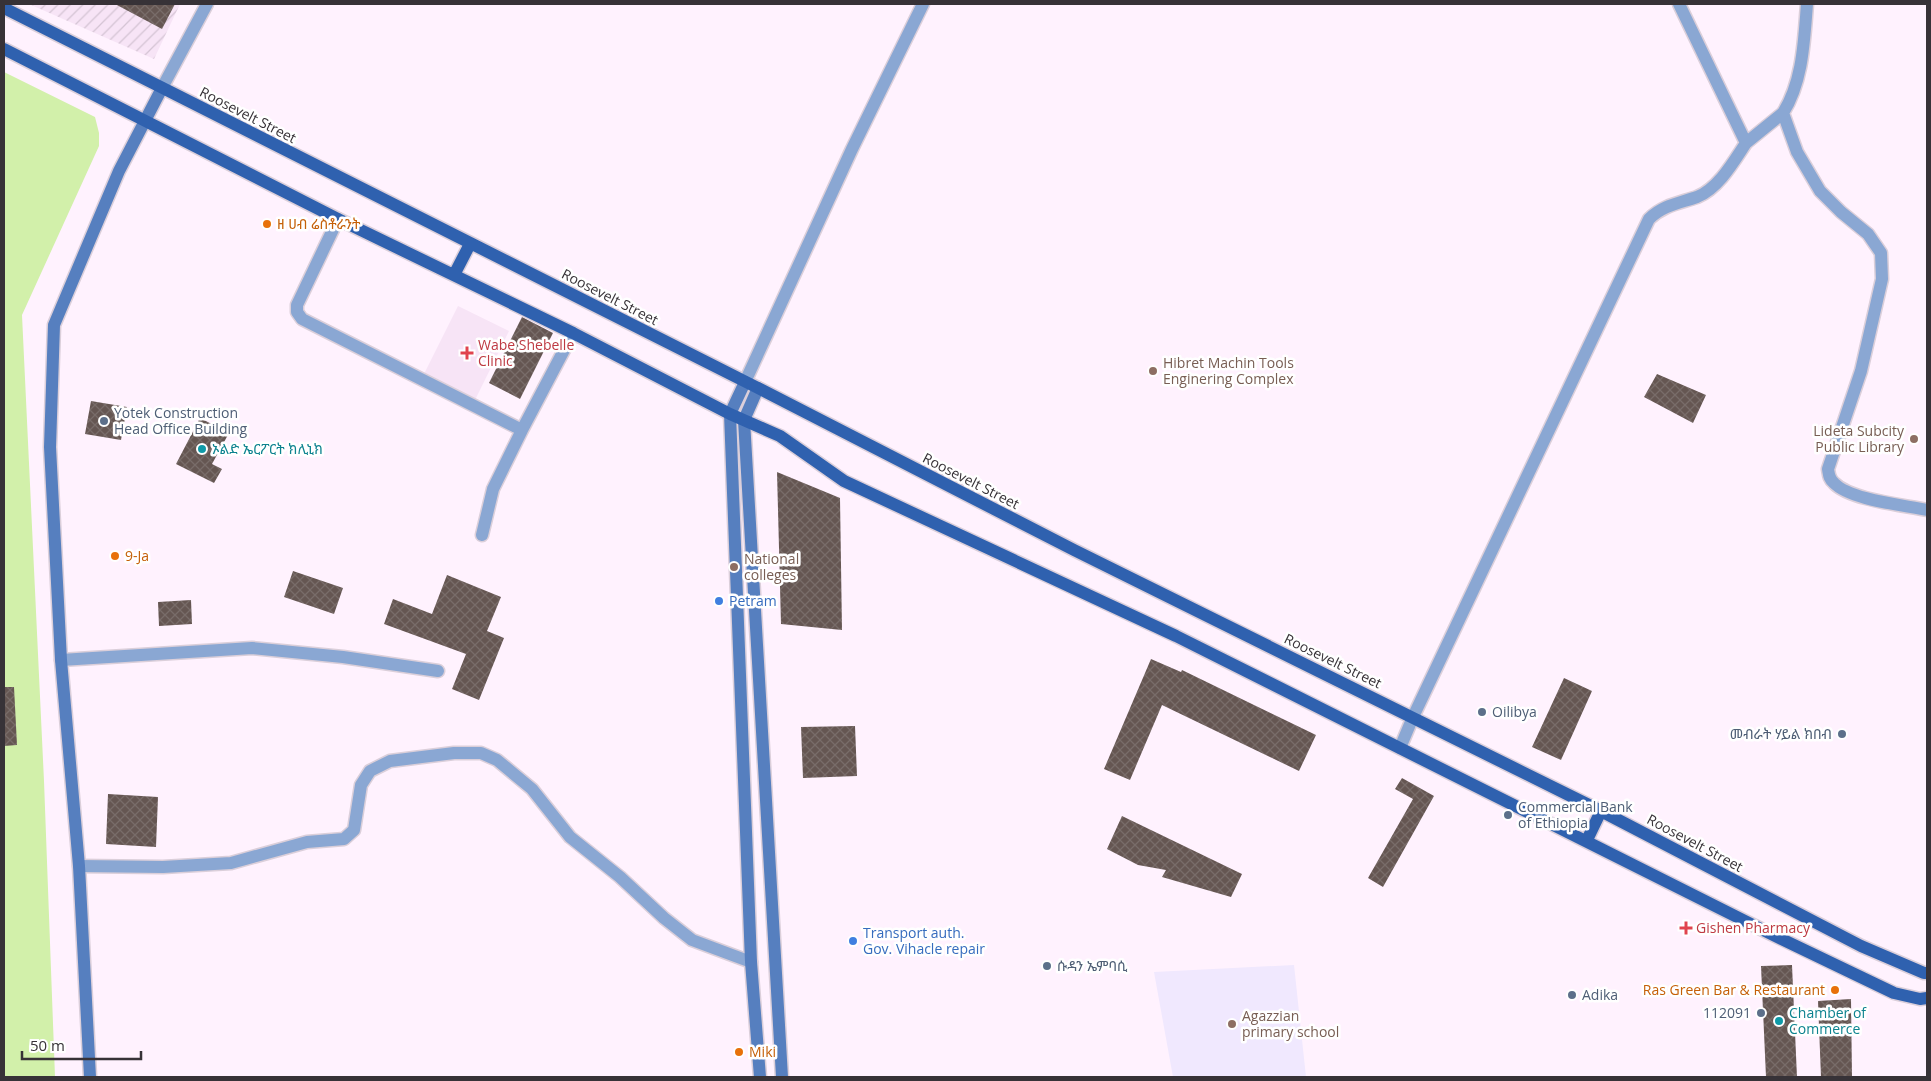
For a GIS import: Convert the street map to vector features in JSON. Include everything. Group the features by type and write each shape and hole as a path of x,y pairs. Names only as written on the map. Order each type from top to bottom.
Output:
{"main road":[{"name":"Roosevelt Street","path":"4,8 758,388 1074,550 1601,811 1861,946 1927,973"},
{"path":"4,49 338,219 573,333 730,414 780,436 844,481 1168,632 1587,840 1767,932 1894,993 1920,999 1927,998"},
{"path":"454,275 470,244"},
{"path":"1587,840 1601,811"}],"street":[{"path":"90,1077 79,866 62,660 50,447 54,325 119,171 207,4"},
{"path":"760,1077 751,962 730,414 852,149 923,4"},
{"path":"1679,4 1746,143"},
{"path":"1400,748 1649,218 1665,207 1710,190 1729,169 1746,143 1783,114 1792,100 1797,83 1807,4"},
{"path":"1783,114 1797,152 1820,191 1841,212 1868,234 1881,253 1882,279 1861,371 1828,469 1830,478 1840,489 1854,495 1927,510"},
{"path":"338,219 297,305 297,312 302,319 522,430"},
{"path":"482,535 493,489 573,333"},
{"path":"758,388 744,420 782,1077"},
{"path":"62,660 252,648 343,657 438,671"},
{"path":"79,866 163,867 231,863 307,842 344,839 354,830 361,785 370,771 390,761 481,753 497,760 532,790 570,837 620,877 664,918 692,940 751,962"}],"shaded area":[{"path":"29,4 180,4 154,59"},
{"name":"Wabe Shebelle Clinic","path":"458,306 509,331 475,400 424,374"},
{"name":"Agazzian primary school","path":"1294,965 1306,1077 1173,1077 1154,972"}],"green space":[{"path":"4,72 95,117 99,133 99,146 22,315 44,781 55,1077 4,1077"}],"building":[{"path":"115,4 175,4 162,29"},
{"path":"522,317 553,333 520,399 489,383"},
{"path":"1657,374 1706,395 1693,423 1644,397"},
{"path":"91,401 127,407 121,440 85,434"},
{"name":"ኦልድ ኤርፖርት ክሊኒክ","path":"200,418 229,433 212,464 222,469 214,483 176,464"},
{"path":"777,472 840,498 842,630 781,624"},
{"path":"293,571 343,588 334,614 284,597"},
{"path":"447,575 501,597 487,631 504,638 479,700 452,689 466,654 384,624 393,599 432,614"},
{"path":"191,600 192,624 159,626 158,602"},
{"path":"1151,659 1181,672 1182,670 1316,735 1299,771 1162,705 1130,780 1104,769"},
{"path":"1564,678 1592,691 1561,760 1532,747"},
{"path":"4,687 14,687 17,745 4,746"},
{"path":"855,726 857,776 803,778 801,727"},
{"path":"1402,778 1434,796 1383,887 1368,878 1413,799 1395,789"},
{"path":"108,794 158,797 156,847 106,844"},
{"path":"1122,816 1242,874 1231,897 1162,877 1166,870 1138,865 1107,849"},
{"name":"Chamber of Commerce","path":"1792,965 1797,1077 1766,1077 1761,966"},
{"path":"1851,999 1852,1077 1821,1077 1818,1001"}],"place":[{"name":"ዘ ሀብ ሬስቶራንት","path":"267,224"},
{"name":"Wabe Shebelle Clinic","path":"467,353"},
{"name":"Hibret Machin Tools Enginering Complex","path":"1153,371"},
{"name":"Yotek Construction Head Office Building","path":"104,421"},
{"name":"Lideta Subcity Public Library","path":"1914,439"},
{"name":"ኦልድ ኤርፖርት ክሊኒክ","path":"202,449"},
{"name":"9-Ja","path":"115,556"},
{"name":"National colleges","path":"734,567"},
{"name":"Petram","path":"719,601"},
{"name":"Oilibya","path":"1482,712"},
{"name":"መብራት ሃይል ክበብ","path":"1842,734"},
{"name":"Commercial Bank of Ethiopia","path":"1508,815"},
{"name":"Gishen Pharmacy","path":"1686,928"},
{"name":"Transport auth. Gov. Vihacle repair","path":"853,941"},
{"name":"ሱዳን ኤምባሲ","path":"1047,966"},
{"name":"Ras Green Bar & Restaurant","path":"1835,990"},
{"name":"Adika","path":"1572,995"},
{"name":"112091","path":"1761,1013"},
{"name":"Chamber of Commerce","path":"1779,1021"},
{"name":"Agazzian primary school","path":"1232,1024"},
{"name":"Miki","path":"739,1052"}]}
